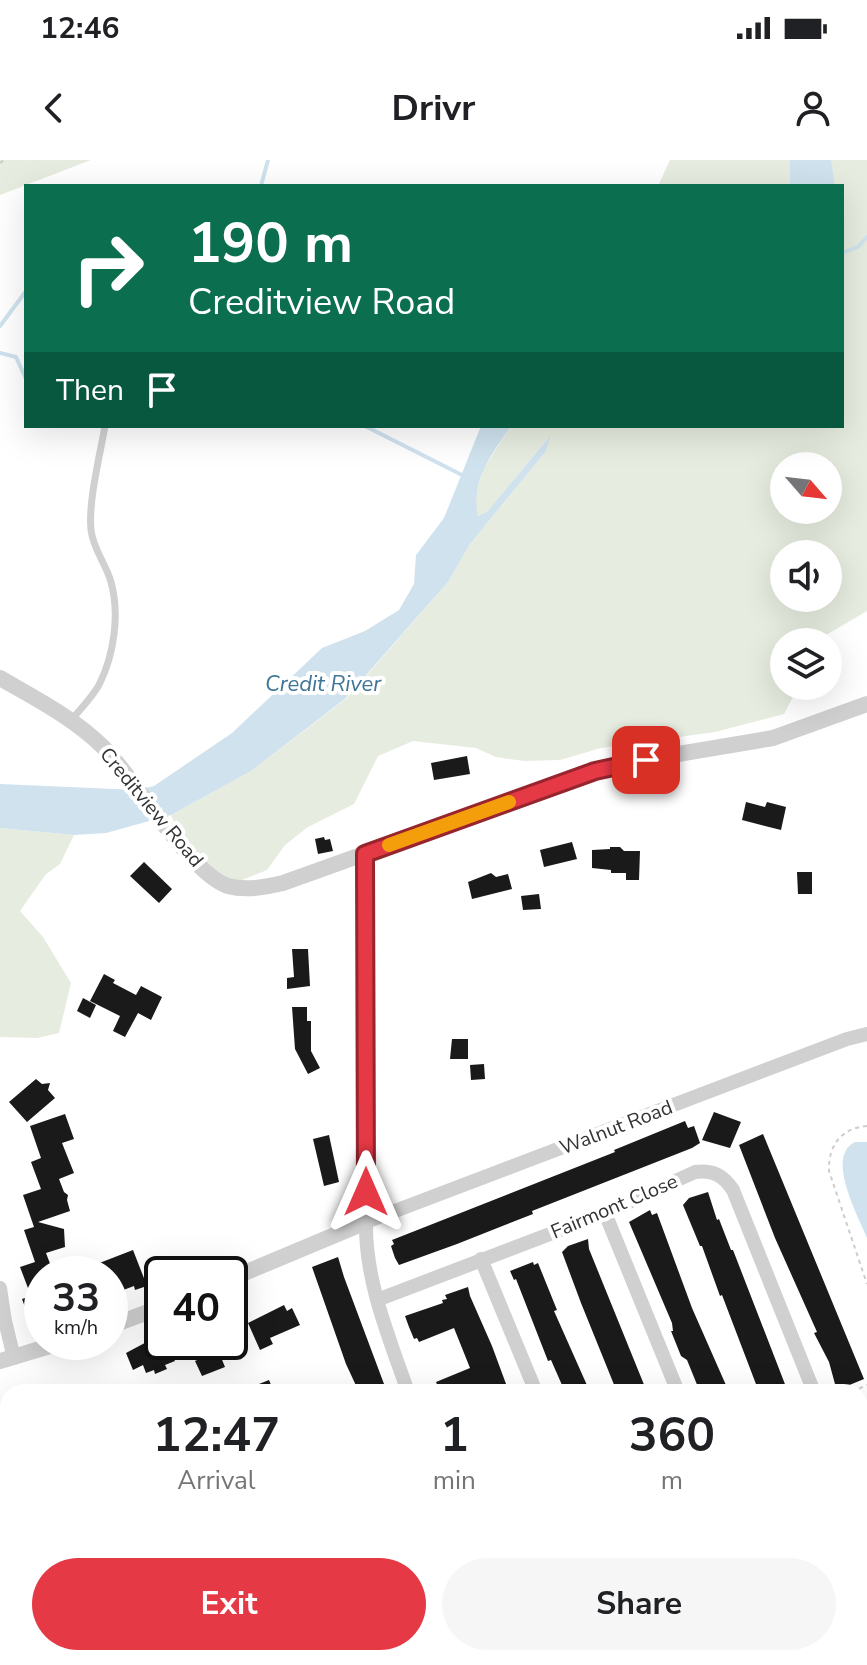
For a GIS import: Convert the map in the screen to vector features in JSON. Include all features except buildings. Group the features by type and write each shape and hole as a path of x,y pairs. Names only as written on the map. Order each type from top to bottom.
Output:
{"street":[{"name":"Creditview Road","path":"0,678 72,719 102,746 127,775 200,868 227,885 237,887 268,887 283,883 595,771 773,738 867,704"},
{"path":"365,854 366,1222 369,1264 377,1300 405,1384"},
{"name":"Walnut Road","path":"366,1222 867,1034"},
{"name":"Fairmont Close","path":"377,1300 605,1213 695,1172 706,1171 726,1180 733,1190 811,1384"},
{"path":"605,1213 675,1384"},
{"path":"248,1271 366,1222"},
{"path":"481,1259 533,1384"},
{"path":"0,1288 7,1359"}],"lane":[{"path":"72,719 98,687 114,632 116,613 110,578 91,532 91,510 105,428"}],"path":[{"path":"867,1126 847,1131 838,1138 829,1159 829,1171 867,1284"}],"shaded area":[{"path":"0,160 91,160 24,184 0,195"},
{"path":"670,160 867,160 867,611 838,628 770,628 770,700 791,700 784,714 715,732 601,748 560,760 524,761 496,757 476,748 413,741 378,756 354,804 308,827 285,845 267,870 242,880 209,879 191,862 171,815 251,771 346,699 448,582 470,544 546,451 548,438 487,513 477,516 474,497 484,468 510,428 844,428 844,184 659,184"},
{"path":"0,828 74,835 60,864 46,874 20,911 43,937 71,983 59,1033 37,1038 0,1037"}],"water":[{"path":"790,160 831,160 835,184 790,184"},
{"name":"Credit River","path":"480,428 510,428 484,468 477,491 478,516 487,512 550,436 546,451 470,544 448,582 345,699 251,771 171,815 106,833 74,835 0,828 0,784 137,790 154,786 232,733 322,648 365,631 399,610 414,584 416,555 444,518"},
{"path":"855,1142 867,1142 867,1238 851,1202 843,1173 847,1149"}],"waterway":[{"path":"262,184 268,160"},
{"path":"844,252 858,247 867,237"},
{"path":"0,326 24,294"},
{"path":"0,353 16,357 24,375"},
{"path":"369,428 466,477"}],"slow traffic":[{"path":"389,845 509,802"}],"route":[{"path":"366,1192 365,854 595,771 646,760"}]}
